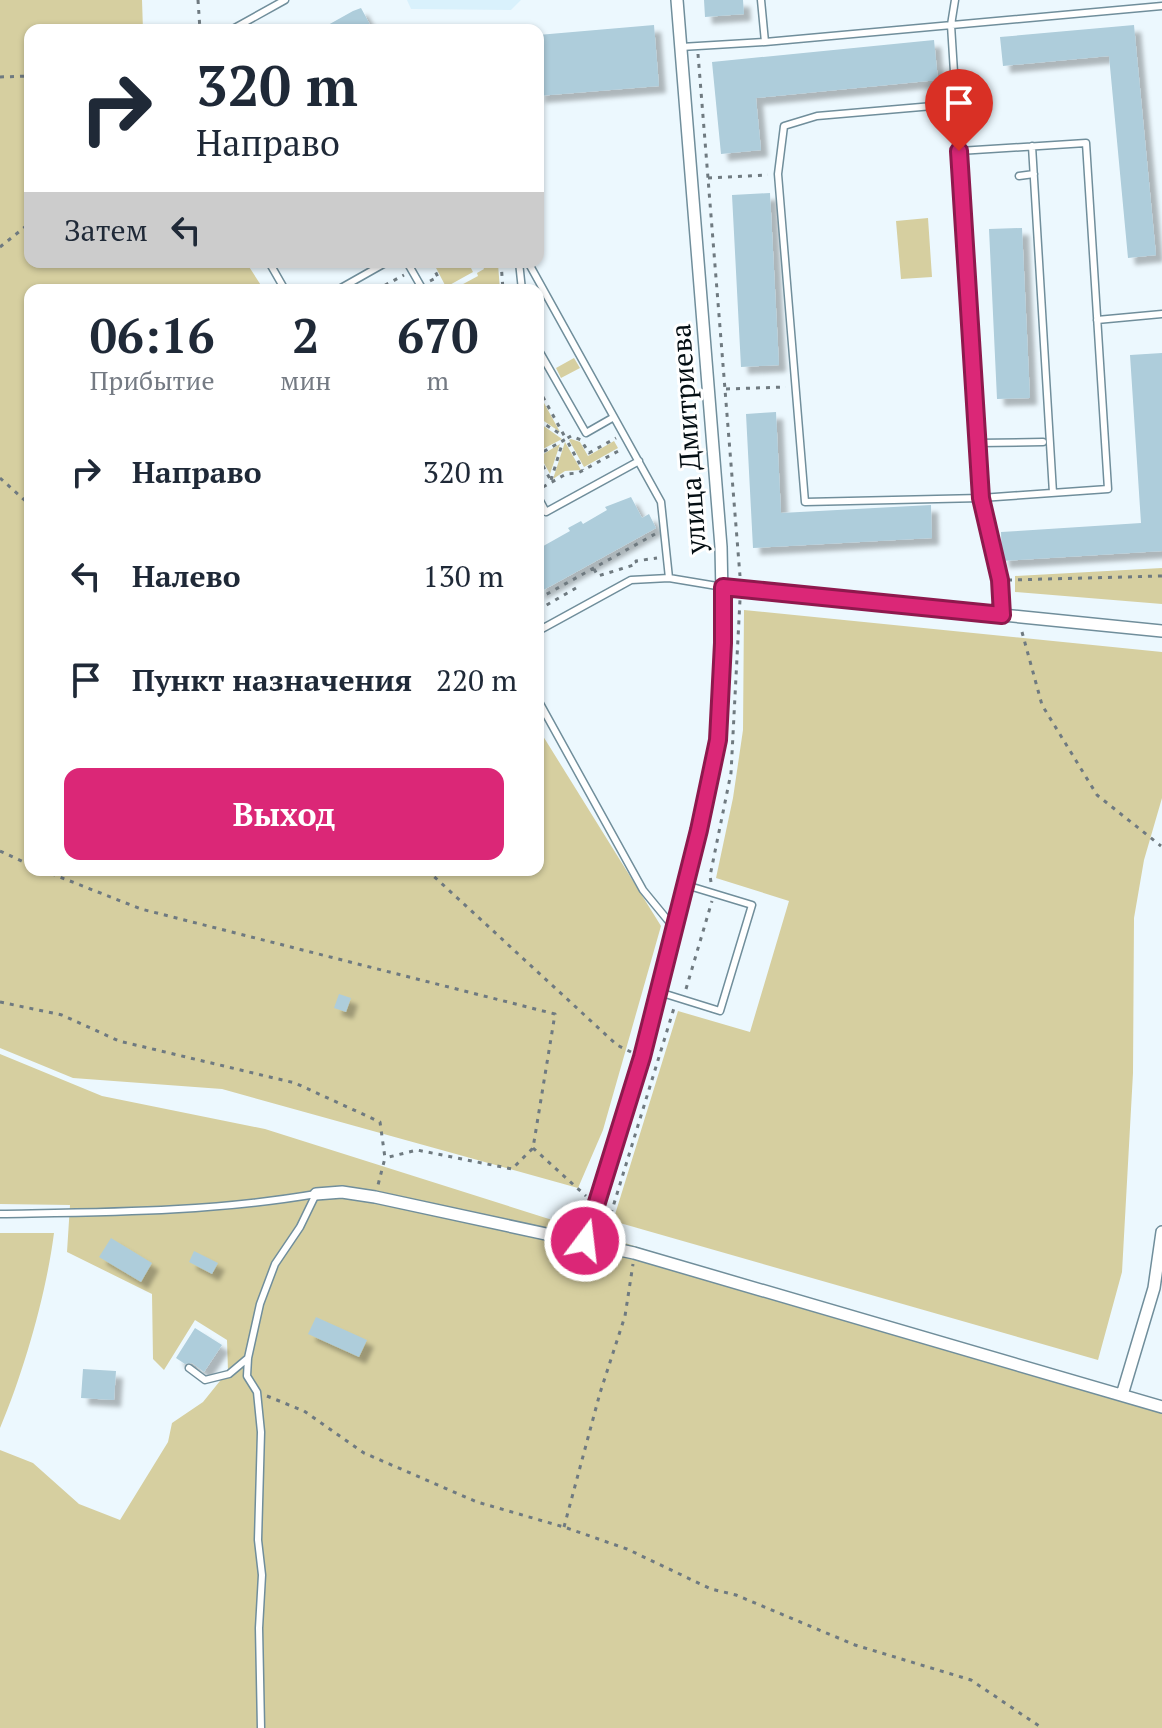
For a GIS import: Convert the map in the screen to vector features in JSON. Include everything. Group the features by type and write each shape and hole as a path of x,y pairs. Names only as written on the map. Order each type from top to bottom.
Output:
{"street":[{"name":"улица Дмитриева","path":"585,1241 594,1203 609,1166 642,1057 686,885 718,740 723,587 677,0"},
{"path":"723,587 1162,631"},
{"path":"316,1194 342,1192 375,1197 634,1253 1162,1407"},
{"path":"1122,1395 1158,1290 1162,1232"}],"lane":[{"path":"242,24 285,0"},
{"path":"761,0 765,42"},
{"path":"955,0 951,25 981,498 1000,580 1002,615"},
{"path":"681,47 1162,6"},
{"path":"956,104 817,116 784,126 778,174 805,502 981,498 1108,489 1086,143 959,151"},
{"path":"1032,146 1053,493"},
{"path":"1019,176 1034,174"},
{"path":"348,284 376,268"},
{"path":"544,291 661,502 665,514 669,578"},
{"path":"1097,320 1162,314"},
{"path":"544,360 586,433 614,417"},
{"path":"977,443 1043,442"},
{"path":"544,508 546,512 639,461"},
{"path":"544,628 631,580 669,578 723,587"},
{"path":"544,711 643,890 675,929"},
{"path":"659,992 720,1011 752,905 686,885"},
{"path":"0,1214 174,1211 254,1204 316,1194"},
{"path":"261,1728 259,1628 262,1575 258,1540 261,1432 257,1392 247,1376 248,1358 260,1304 275,1264 300,1227 316,1194"},
{"path":"189,1368 205,1380 229,1374 248,1358"}],"path":[{"path":"198,0 200,24"},
{"path":"697,46 741,590"},
{"path":"0,77 24,76"},
{"path":"708,178 778,174"},
{"path":"0,247 24,228"},
{"path":"430,284 438,277 434,268"},
{"path":"387,284 405,274 410,282"},
{"path":"726,389 796,386"},
{"path":"544,424 566,439 583,470"},
{"path":"544,452 564,439"},
{"path":"551,481 564,439"},
{"path":"544,486 622,449"},
{"path":"544,466 551,481"},
{"path":"0,478 24,500"},
{"path":"544,596 659,532"},
{"path":"594,568 598,576 637,564 636,561 661,557"},
{"path":"611,558 617,568"},
{"path":"1000,580 1162,576"},
{"path":"544,607 576,588"},
{"path":"547,594 552,602"},
{"path":"1022,632 1042,705 1097,795 1161,846"},
{"path":"0,851 24,862"},
{"path":"57,876 141,909 555,1014 533,1148 512,1169 417,1150 385,1158"},
{"path":"434,876 617,1045 642,1057"},
{"path":"0,1002 62,1015 119,1041 295,1083 380,1122 385,1158 375,1197"},
{"path":"533,1148 594,1203"},
{"path":"564,1527 600,1393 625,1316 634,1253"},
{"path":"257,1392 304,1411 364,1453 477,1502 627,1549 711,1589 736,1595 855,1645 971,1680 1042,1728"}],"shaded area":[{"path":"0,0 142,0 143,24 24,24 24,268 250,268 260,284 24,284 24,876 544,876 544,738 661,926 603,1130 578,1188 222,1089 73,1078 0,1048"},
{"path":"407,0 521,0 511,10 411,9"},
{"path":"928,218 932,277 901,279 896,221"},
{"path":"436,268 471,268 473,272 451,284 444,284"},
{"path":"498,268 500,284 463,284 478,276 477,273"},
{"path":"574,358 580,368 561,378 556,368"},
{"path":"544,403 560,432 544,421"},
{"path":"544,426 562,439 544,448"},
{"path":"571,439 580,442 588,456 614,441 618,448 584,467"},
{"path":"565,442 581,470 565,471 553,479"},
{"path":"560,444 550,474 544,463 544,454"},
{"path":"1162,568 1162,604 1015,592 1015,576"},
{"path":"744,610 1162,652 1162,798 1144,860 1134,918 1133,1073 1122,1272 1098,1360 613,1221 678,1011 750,1032 789,901 716,878 743,730"},
{"path":"0,1054 102,1096 265,1129 1162,1413 1162,1728 0,1728 0,1450 33,1463 79,1504 120,1520 168,1442 172,1423 203,1402 228,1371 227,1340 195,1320 164,1370 153,1359 152,1294 67,1252 70,1205 0,1204"},
{"path":"0,1233 54,1233 33,1332 0,1428"}],"building":[{"path":"704,0 743,0 744,14 705,17"},
{"path":"361,8 370,24 330,24"},
{"path":"654,25 659,86 544,96 544,34"},
{"path":"1134,25 1156,255 1128,258 1109,56 1003,66 1000,37"},
{"path":"934,40 938,80 756,98 761,150 721,154 712,62"},
{"path":"770,193 779,365 741,367 732,195"},
{"path":"1022,228 1030,398 997,399 989,229"},
{"path":"1162,353 1162,551 1002,561 1001,532 1141,523 1130,355"},
{"path":"776,412 781,513 931,505 932,538 753,548 746,414"},
{"path":"631,497 642,518 649,514 656,528 544,590 544,546 570,531 568,528 581,521 583,524 607,510 605,507"},
{"path":"339,994 351,998 346,1012 334,1008"},
{"path":"111,1238 152,1263 141,1282 99,1257"},
{"path":"194,1251 218,1263 212,1274 189,1262"},
{"path":"316,1317 367,1340 359,1357 308,1334"},
{"path":"195,1328 222,1345 204,1372 192,1363 185,1364 176,1358"},
{"path":"83,1369 116,1371 114,1400 81,1398"}],"route":[{"path":"585,1241 594,1203 609,1166 642,1057 692,860 718,740 723,587 1002,615 1000,580 981,498 959,151"}]}
